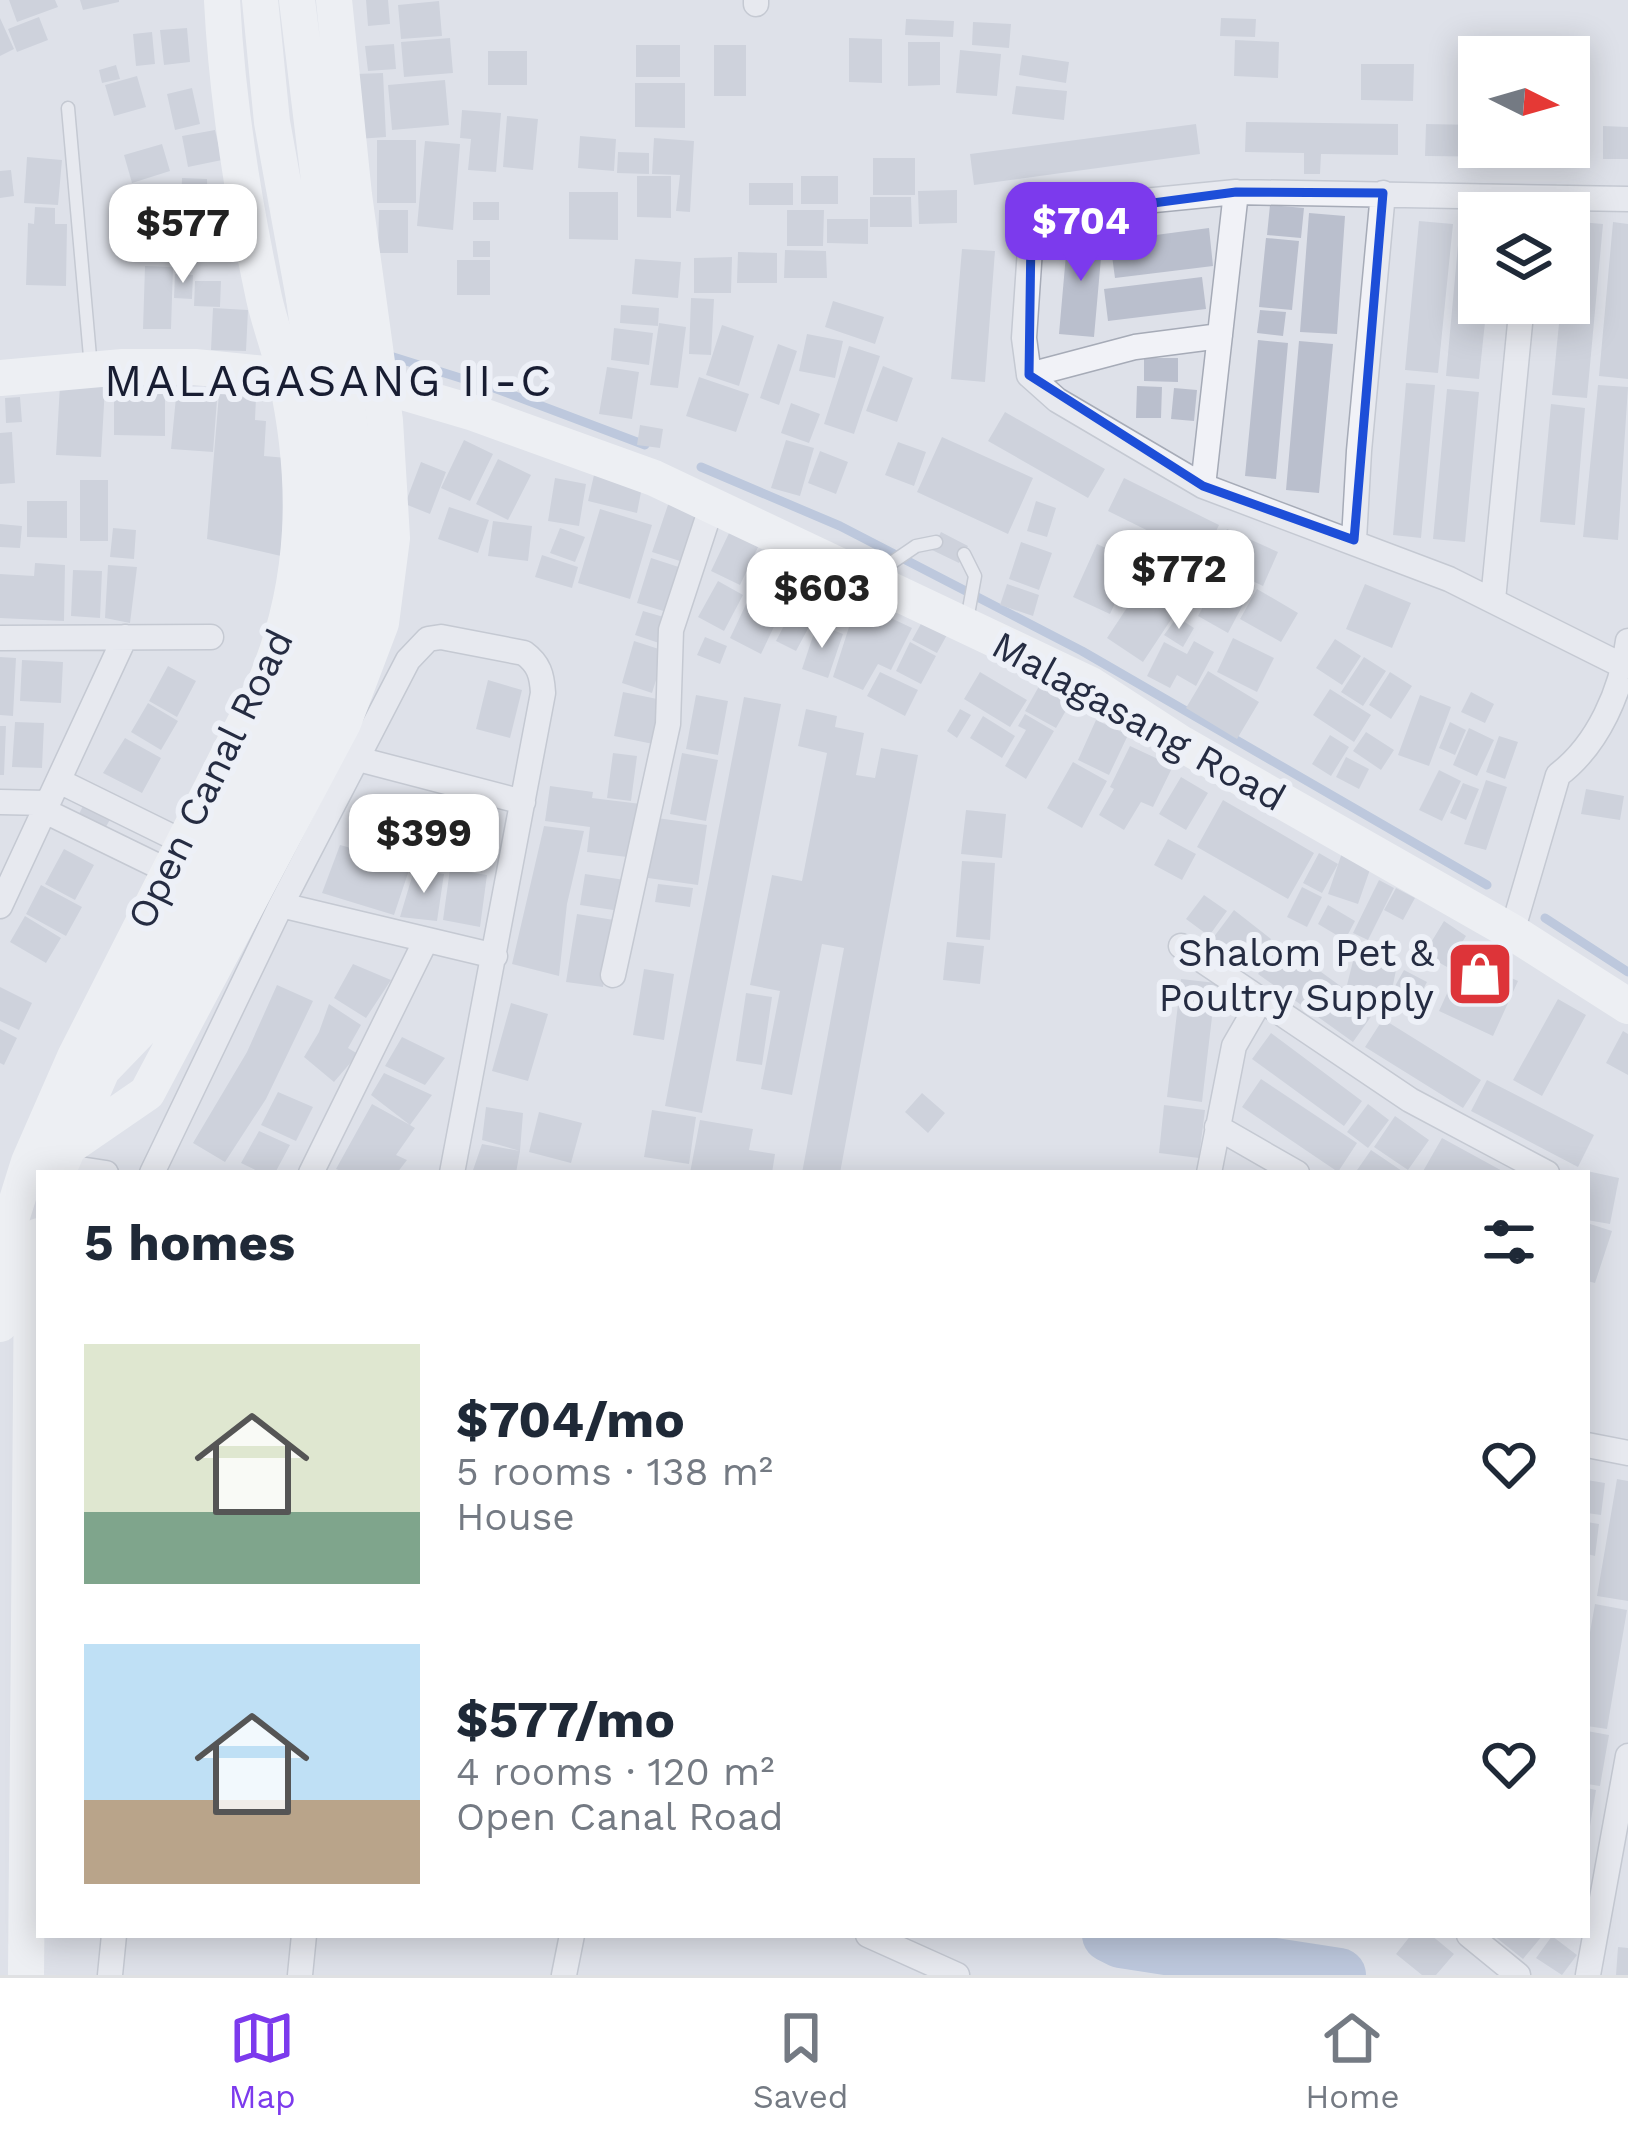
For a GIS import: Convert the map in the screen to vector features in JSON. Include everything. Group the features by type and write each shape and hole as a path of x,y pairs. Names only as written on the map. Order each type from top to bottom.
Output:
{"main road":[{"name":"Open Canal Road","path":"26,1975 31,1383 7,1232 21,1185 69,1070 266,681 293,600 301,551 302,498 286,374 265,302 246,201 222,0"},
{"path":"260,0 272,122 318,296"},
{"path":"61,1162 102,1070 156,1014 332,675 345,643 358,580 362,536 339,455 318,296 297,0"},
{"path":"61,1162 147,1093 359,686 381,623 392,538 386,421 334,0"},
{"name":"Malagasang Road","path":"0,378 195,367 379,385 654,478 1090,685 1182,744 1512,932 1628,1006"},
{"path":"69,1070 132,1002 305,664 329,575 339,455"},
{"path":"16,1277 36,1241"},
{"name":"Open Canal Road","path":"0,1324 16,1277"}],"street":[{"path":"1203,486 1237,193"},
{"path":"1458,199 1383,193 1237,193 1052,210 1031,233 1024,338 1029,375 1057,400 1203,486 1354,540 1493,600 1624,667"},
{"path":"1354,540 1383,193"},
{"path":"1590,201 1628,199"},
{"path":"1493,600 1520,324"},
{"path":"1029,375 1135,347 1220,336"},
{"path":"613,975 668,724 671,630 712,506"},
{"path":"0,906 124,637"},
{"path":"0,638 211,637"},
{"path":"153,1170 281,905 408,660 428,639 455,637 512,648 535,661 542,674 543,693 453,1170"},
{"path":"1512,932 1558,775 1576,761 1598,729 1624,667 1628,641"},
{"path":"358,759 523,802"},
{"path":"0,802 50,798 175,856"},
{"path":"281,905 495,956"},
{"path":"312,1170 426,940"},
{"path":"1180,946 1410,1100 1541,1170"},
{"path":"1210,1170 1234,1046 1260,1001"},
{"path":"1217,1127 1292,1170"},
{"path":"61,1162 94,1170"},
{"path":"1590,1446 1628,1453"},
{"path":"1588,1975 1596,1888 1628,1756"},
{"path":"110,1975 114,1938"},
{"path":"300,1975 304,1938"},
{"path":"564,1975 571,1938"},
{"path":"875,1938 957,1975"},
{"path":"1473,1938 1518,1975"}],"lane":[{"path":"68,108 91,370"},
{"path":"869,578 916,546 936,542"},
{"path":"964,554 975,576 966,625"}],"highlighted area":[{"path":"1236,192 1383,193 1354,540 1203,486 1029,375 1031,234 1040,218"}],"building":[{"path":"9,0 55,0 58,7 17,22"},
{"path":"80,0 119,0 119,2 83,10"},
{"path":"366,0 388,0 390,24 368,26"},
{"path":"439,1 442,36 401,39 398,5"},
{"path":"39,17 48,40 17,52 8,29"},
{"path":"0,18 14,49 0,56"},
{"path":"1221,18 1256,19 1255,37 1220,36"},
{"path":"906,19 954,21 953,37 905,35"},
{"path":"973,22 1011,24 1009,48 972,45"},
{"path":"187,28 190,62 164,65 160,30"},
{"path":"152,32 155,64 136,66 133,34"},
{"path":"450,38 453,73 404,77 401,42"},
{"path":"849,38 882,39 882,83 849,82"},
{"path":"1235,40 1279,42 1278,78 1234,76"},
{"path":"908,42 940,42 940,85 908,86"},
{"path":"394,44 396,69 368,71 365,46"},
{"path":"636,45 680,45 680,77 636,77"},
{"path":"714,45 746,45 746,96 714,96"},
{"path":"960,50 1001,54 997,96 956,93"},
{"path":"488,51 527,51 527,85 488,85"},
{"path":"1022,55 1069,62 1066,83 1019,75"},
{"path":"1361,64 1414,64 1413,101 1361,100"},
{"path":"116,65 120,79 102,83 99,70"},
{"path":"383,73 386,137 358,139 356,74"},
{"path":"137,76 146,107 114,116 105,85"},
{"path":"445,80 449,125 392,130 388,85"},
{"path":"635,83 685,83 685,128 635,127"},
{"path":"1016,86 1067,91 1064,120 1012,114"},
{"path":"192,88 200,124 175,130 167,94"},
{"path":"462,110 501,113 496,172 468,170 471,139 460,138"},
{"path":"507,116 538,119 533,170 503,167"},
{"path":"1246,122 1398,124 1398,155 1321,154 1320,174 1304,174 1304,153 1245,152"},
{"path":"1196,124 1200,154 974,185 970,154"},
{"path":"1426,124 1458,125 1458,156 1425,156"},
{"path":"1603,126 1628,127 1628,159 1603,159"},
{"path":"215,130 222,160 188,167 182,136"},
{"path":"580,136 616,139 614,171 578,168"},
{"path":"654,138 694,141 690,212 676,211 680,175 652,174"},
{"path":"377,140 416,140 416,203 377,203"},
{"path":"425,141 460,144 453,230 417,226"},
{"path":"162,144 170,171 132,183 124,155"},
{"path":"618,152 649,153 649,174 617,173"},
{"path":"27,157 62,160 58,205 24,203"},
{"path":"873,158 915,158 915,195 873,195"},
{"path":"11,170 14,196 0,198 0,171"},
{"path":"637,176 671,176 671,218 637,217"},
{"path":"801,176 838,176 838,204 801,204"},
{"path":"182,178 207,179 208,205 181,205"},
{"path":"749,183 793,183 793,205 749,205"},
{"path":"957,190 957,223 919,224 918,191"},
{"path":"569,192 618,192 618,240 569,239"},
{"path":"870,197 911,197 912,227 870,227"},
{"path":"473,202 499,202 499,220 473,220"},
{"path":"1270,205 1304,208 1301,238 1267,235"},
{"path":"133,206 173,208 172,256 132,254"},
{"path":"35,207 55,208 55,224 67,224 66,286 26,285 28,223 34,224"},
{"path":"379,210 408,210 408,253 378,253"},
{"path":"787,210 824,210 823,246 787,246"},
{"path":"1309,213 1345,216 1337,334 1300,332"},
{"path":"179,217 216,218 216,251 179,251"},
{"path":"827,219 868,219 868,244 827,243"},
{"path":"1419,221 1453,224 1438,373 1405,370"},
{"path":"1613,222 1628,224 1628,379 1599,376"},
{"path":"1590,223 1603,224 1587,398 1552,395 1559,324 1590,324"},
{"path":"1209,228 1213,266 1115,278 1110,241"},
{"path":"1068,232 1103,235 1094,337 1059,334"},
{"path":"1266,238 1299,241 1292,310 1259,307"},
{"path":"473,241 490,241 490,257 473,257"},
{"path":"1458,245 1458,324 1485,324 1479,379 1446,376"},
{"path":"962,249 995,251 985,382 951,379"},
{"path":"785,250 826,251 827,278 784,278"},
{"path":"738,252 777,253 777,283 737,283"},
{"path":"732,257 731,293 694,293 694,258"},
{"path":"635,259 681,262 678,298 632,294"},
{"path":"457,260 490,260 490,295 457,295"},
{"path":"145,266 173,267 171,329 143,329"},
{"path":"175,274 193,275 192,299 174,298"},
{"path":"1202,277 1206,309 1108,321 1104,289"},
{"path":"195,281 221,281 220,307 194,306"},
{"path":"691,298 714,299 711,355 689,354"},
{"path":"833,301 884,317 875,344 825,327"},
{"path":"621,305 659,308 658,326 620,323"},
{"path":"213,308 248,310 246,351 211,350"},
{"path":"1260,310 1286,312 1283,336 1257,333"},
{"path":"659,323 686,327 678,388 650,385"},
{"path":"722,325 754,336 739,386 706,375"},
{"path":"614,328 653,333 649,365 611,360"},
{"path":"807,334 843,341 835,378 799,371"},
{"path":"1258,340 1288,343 1276,479 1245,476"},
{"path":"1299,341 1333,344 1319,493 1286,490"},
{"path":"778,344 797,351 779,405 760,398"},
{"path":"849,346 880,356 854,434 824,424"},
{"path":"1144,358 1178,358 1178,382 1144,381"},
{"path":"883,366 913,378 897,422 866,411"},
{"path":"607,367 639,372 632,419 599,414"},
{"path":"699,377 749,394 736,432 686,416"},
{"path":"1406,383 1435,385 1421,538 1393,535"},
{"path":"60,385 105,387 101,457 56,455"},
{"path":"1598,385 1628,387 1618,540 1583,537"},
{"path":"1137,386 1162,387 1161,418 1136,418"},
{"path":"1174,388 1197,390 1194,421 1171,419"},
{"path":"1447,389 1479,392 1465,542 1433,539"},
{"path":"114,394 165,394 165,436 114,435"},
{"path":"219,394 256,397 255,420 266,421 264,456 287,458 281,556 207,539"},
{"path":"20,397 22,422 6,423 5,398"},
{"path":"176,397 217,400 213,452 171,449"},
{"path":"791,403 820,414 809,443 781,433"},
{"path":"1551,404 1585,408 1575,525 1540,522"},
{"path":"1005,412 1105,469 1088,498 988,441"},
{"path":"640,425 663,429 660,448 637,445"},
{"path":"12,432 15,483 0,484 0,433"},
{"path":"942,437 1033,478 1008,534 917,492"},
{"path":"464,440 493,454 470,501 441,488"},
{"path":"786,440 814,448 800,496 771,488"},
{"path":"898,442 926,452 914,486 885,475"},
{"path":"820,451 848,462 836,494 808,483"},
{"path":"498,459 531,475 508,520 476,504"},
{"path":"421,462 446,472 430,514 405,504"},
{"path":"594,475 642,487 637,513 588,501"},
{"path":"555,478 586,484 579,526 548,521"},
{"path":"1124,478 1219,525 1203,558 1108,511"},
{"path":"80,480 108,480 108,541 80,541"},
{"path":"672,493 703,504 683,562 652,552"},
{"path":"27,501 67,501 67,538 27,537"},
{"path":"1036,501 1056,508 1047,537 1027,531"},
{"path":"449,507 489,520 478,553 438,539"},
{"path":"600,509 652,525 630,599 578,583"},
{"path":"493,521 532,526 528,561 488,556"},
{"path":"0,524 22,526 20,548 0,547"},
{"path":"113,528 136,530 134,559 110,557"},
{"path":"560,528 585,537 575,562 550,553"},
{"path":"1227,529 1278,552 1263,586 1212,562"},
{"path":"730,531 759,545 740,585 711,571"},
{"path":"941,532 968,546 959,563 932,550"},
{"path":"773,540 806,556 797,575 764,559"},
{"path":"1021,542 1052,553 1039,590 1009,579"},
{"path":"1097,544 1134,561 1110,614 1073,597"},
{"path":"542,555 578,567 572,588 535,577"},
{"path":"651,558 685,569 670,613 637,603"},
{"path":"761,562 795,579 781,607 747,591"},
{"path":"35,563 65,565 64,621 0,618 0,574 34,576"},
{"path":"108,565 137,567 130,623 105,618"},
{"path":"73,570 102,571 100,618 71,616"},
{"path":"807,576 834,591 817,621 790,606"},
{"path":"718,581 743,595 724,631 698,617"},
{"path":"1217,581 1247,597 1228,633 1198,616"},
{"path":"1007,584 1039,595 1033,616 1000,605"},
{"path":"1365,584 1411,603 1392,648 1346,629"},
{"path":"1257,589 1298,613 1281,642 1240,619"},
{"path":"1138,591 1174,615 1143,662 1107,638"},
{"path":"835,593 849,600 836,624 822,617"},
{"path":"748,600 779,616 761,654 730,638"},
{"path":"857,602 912,628 891,670 878,664 863,690 833,677"},
{"path":"792,610 812,621 796,651 776,641"},
{"path":"643,611 667,618 659,643 635,635"},
{"path":"928,611 953,624 937,653 912,640"},
{"path":"1177,617 1194,628 1183,647 1164,635"},
{"path":"817,624 843,634 828,678 802,669"},
{"path":"705,637 727,646 720,664 697,655"},
{"path":"1233,638 1274,658 1257,692 1217,672"},
{"path":"1335,639 1361,656 1342,685 1316,668"},
{"path":"634,641 665,651 652,693 622,683"},
{"path":"1194,641 1214,652 1196,686 1177,675 1170,688 1147,676 1164,642 1187,654"},
{"path":"910,642 936,656 921,684 896,671"},
{"path":"0,657 16,658 13,716 0,715"},
{"path":"1364,657 1386,671 1363,706 1341,692"},
{"path":"22,660 63,662 61,703 20,701"},
{"path":"168,666 196,681 177,717 149,701"},
{"path":"1208,671 1259,702 1237,739 1186,708"},
{"path":"880,672 918,690 905,716 867,696"},
{"path":"980,672 1027,700 1010,727 964,699"},
{"path":"1390,672 1412,686 1391,719 1369,705"},
{"path":"488,680 522,690 510,738 476,729"},
{"path":"1042,681 1073,698 1056,728 1025,711"},
{"path":"1330,689 1371,715 1354,742 1313,715"},
{"path":"623,692 667,701 658,745 614,736"},
{"path":"1471,692 1494,704 1485,723 1461,712"},
{"path":"696,695 728,701 718,755 686,749"},
{"path":"1420,695 1451,707 1429,766 1398,755"},
{"path":"744,697 781,704 702,1113 665,1106"},
{"path":"148,703 178,721 161,750 131,732"},
{"path":"806,709 837,716 835,727 864,733 856,775 875,778 881,748 918,755 841,1170 803,1170 844,948 822,944 792,1095 761,1089 780,991 750,985 772,875 802,881 827,753 798,746"},
{"path":"960,709 971,715 957,738 947,731"},
{"path":"1025,714 1054,731 1026,779 1005,766 1026,730 1018,726"},
{"path":"983,716 1015,736 1002,758 970,738"},
{"path":"1096,720 1128,735 1109,775 1078,760"},
{"path":"15,722 44,723 42,768 12,767"},
{"path":"1450,722 1466,730 1455,755 1439,748"},
{"path":"0,726 6,726 4,775 0,775"},
{"path":"1469,728 1494,740 1477,776 1453,765"},
{"path":"1366,732 1394,750 1381,770 1353,751"},
{"path":"1330,735 1349,747 1331,776 1312,764"},
{"path":"1499,736 1518,742 1505,779 1486,772"},
{"path":"125,738 161,758 142,793 103,773"},
{"path":"1130,746 1173,766 1153,807 1141,802 1124,830 1099,815"},
{"path":"613,753 637,756 631,801 607,798"},
{"path":"682,753 718,760 706,821 670,814"},
{"path":"1346,757 1369,769 1359,789 1336,777"},
{"path":"1073,762 1107,781 1082,828 1047,808"},
{"path":"1439,770 1461,781 1442,821 1419,810"},
{"path":"1181,777 1208,793 1186,830 1159,814"},
{"path":"1486,780 1507,787 1486,850 1464,844"},
{"path":"1463,783 1479,789 1466,820 1450,813"},
{"path":"550,786 593,792 592,798 641,804 635,858 587,852 590,827 545,821"},
{"path":"1586,789 1624,796 1620,820 1581,814"},
{"path":"87,798 115,810 100,838 75,822"},
{"path":"369,798 408,805 401,847 410,817 441,819 435,865 356,845"},
{"path":"1223,800 1314,853 1288,899 1197,847"},
{"path":"966,810 1006,814 1002,858 961,854"},
{"path":"657,818 707,825 698,885 648,878"},
{"path":"544,826 584,831 567,904 559,976 512,964"},
{"path":"1168,839 1196,854 1182,880 1154,865"},
{"path":"340,845 411,864 394,915 322,893"},
{"path":"1344,847 1374,858 1358,904 1328,894"},
{"path":"64,849 94,865 75,900 45,884"},
{"path":"1319,853 1338,864 1322,893 1303,883"},
{"path":"962,861 995,863 990,940 956,937"},
{"path":"450,869 487,875 480,927 443,920"},
{"path":"414,870 444,874 437,921 400,917"},
{"path":"585,874 625,880 620,911 580,905"},
{"path":"1379,880 1394,888 1368,940 1353,933"},
{"path":"658,884 693,888 690,907 655,902"},
{"path":"41,885 82,907 66,936 26,914"},
{"path":"1302,887 1322,897 1307,927 1287,917"},
{"path":"1396,888 1415,898 1403,920 1384,910"},
{"path":"1204,895 1227,911 1209,936 1186,919"},
{"path":"1328,905 1355,921 1345,940 1318,924"},
{"path":"1234,910 1271,939 1250,967 1213,938"},
{"path":"577,914 614,920 603,987 566,982"},
{"path":"25,916 61,938 46,963 10,942"},
{"path":"1444,921 1466,936 1447,967 1424,954"},
{"path":"947,942 984,946 980,984 943,980"},
{"path":"1281,943 1375,1011 1353,1042 1258,974"},
{"path":"1464,956 1518,981 1493,1036 1439,1011"},
{"path":"1353,961 1396,970 1391,995 1347,985"},
{"path":"353,964 391,980 366,1018 334,998"},
{"path":"644,969 674,974 664,1040 633,1035"},
{"path":"1404,970 1427,982 1418,999 1395,986"},
{"path":"1181,979 1216,983 1202,1102 1167,1097"},
{"path":"277,985 313,1001 266,1099 225,1162 193,1143 247,1052"},
{"path":"0,987 32,1003 19,1030 0,1021"},
{"path":"746,993 772,997 762,1065 736,1061"},
{"path":"1558,999 1586,1015 1542,1096 1513,1080"},
{"path":"511,1003 548,1014 528,1081 492,1071"},
{"path":"329,1004 361,1025 348,1048 358,1054 334,1082 304,1057"},
{"path":"1383,1019 1481,1080 1463,1108 1365,1047"},
{"path":"0,1029 17,1038 4,1065 0,1063"},
{"path":"1623,1031 1628,1034 1628,1075 1606,1063"},
{"path":"1271,1033 1362,1101 1344,1126 1252,1059"},
{"path":"402,1037 445,1058 425,1085 385,1066"},
{"path":"384,1073 432,1095 410,1125 371,1095"},
{"path":"1261,1079 1357,1143 1335,1170 1242,1107"},
{"path":"1487,1080 1594,1135 1578,1167 1471,1111"},
{"path":"278,1092 313,1107 296,1141 261,1125"},
{"path":"922,1093 945,1113 928,1133 905,1112"},
{"path":"372,1104 415,1128 396,1155 407,1160 399,1170 336,1169"},
{"path":"1368,1104 1389,1120 1368,1148 1347,1132"},
{"path":"1164,1105 1205,1110 1199,1158 1159,1153"},
{"path":"486,1107 523,1113 520,1151 482,1140"},
{"path":"652,1110 696,1117 689,1164 644,1157"},
{"path":"539,1112 582,1123 571,1163 529,1152"},
{"path":"1395,1116 1429,1140 1408,1170 1374,1147"},
{"path":"700,1120 753,1129 749,1150 775,1154 772,1170 691,1170"},
{"path":"259,1131 290,1145 277,1170 256,1170 241,1163"},
{"path":"1442,1138 1501,1170 1424,1170"},
{"path":"482,1144 520,1151 517,1170 473,1170"},
{"path":"1371,1150 1401,1170 1357,1170"},
{"path":"1590,1172 1619,1178 1610,1224 1590,1221"},
{"path":"1590,1224 1612,1231 1595,1283 1590,1282"},
{"path":"1617,1479 1628,1481 1628,1601 1597,1596"},
{"path":"1590,1480 1605,1483 1601,1515 1590,1513"},
{"path":"1590,1522 1599,1524 1595,1556 1590,1555"},
{"path":"1595,1604 1627,1610 1607,1729 1590,1726 1590,1632"},
{"path":"1590,1732 1609,1735 1600,1786 1590,1784"},
{"path":"1590,1789 1596,1790 1590,1826"},
{"path":"1409,1938 1435,1938 1454,1954 1436,1975 1422,1975 1396,1954"},
{"path":"1497,1938 1540,1938 1523,1959"},
{"path":"1551,1938 1577,1955 1562,1975 1536,1958"},
{"path":"1618,1947 1628,1948 1628,1975 1616,1975"}],"waterway":[{"path":"387,355 470,381"},
{"path":"494,388 645,445"},
{"path":"701,467 840,526 1082,651 1487,885"},
{"path":"1545,918 1628,972"},
{"path":"1115,1938 1339,1975"}],"place":[{"name":"Shalom Pet & Poultry Supply","path":"1480,974"}],"district":[{"name":"MALAGASANG II-C","path":"329,380"}]}
